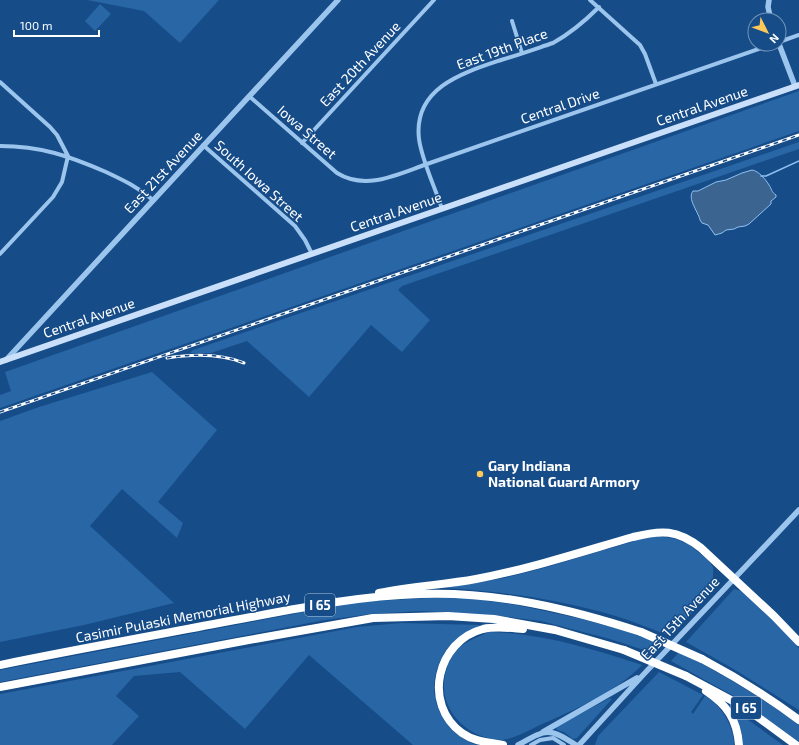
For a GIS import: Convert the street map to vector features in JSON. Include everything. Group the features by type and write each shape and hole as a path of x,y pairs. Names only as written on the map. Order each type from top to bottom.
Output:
{"highway":[{"path":"347,600 395,590 500,574 653,532 666,532 680,535 691,540 734,578 799,642"},
{"name":"Casimir Pulaski Memorial Highway","path":"0,665 347,600 420,594 461,595 507,599 570,611 641,632 702,659 739,679 768,697 799,720"},
{"name":"I 65","path":"0,687 246,640 373,618 456,616 494,619 555,630 624,650 689,677 744,707 796,745"},
{"path":"503,745 475,740 462,733 453,724 446,713 439,689 440,675 445,660 453,648 462,639 473,632 484,628 555,630"},
{"path":"689,677 721,703 728,711 737,730 739,745"}],"main road":[{"name":"Central Avenue","path":"3,361 797,86"}],"street":[{"name":"East 21st Avenue","path":"3,361 338,0"},
{"name":"East 20th Avenue","path":"302,143 434,0"},
{"path":"590,0 640,45 656,84"},
{"path":"769,0 769,12"},
{"name":"East 19th Place","path":"442,209 419,140 419,125 423,110 432,96 445,84 462,74 565,36 577,28 598,7"},
{"path":"512,21 522,53"},
{"path":"787,40 799,35"},
{"name":"Central Drive","path":"354,180 368,182 377,180 750,52"},
{"path":"783,52 797,86"},
{"path":"0,82 50,127 57,135 68,156 62,182 57,192 0,253"},
{"name":"Iowa Street","path":"249,96 337,173 354,180"},
{"name":"South Iowa Street","path":"203,145 294,226 305,240 312,254"},
{"path":"0,146 28,148 68,156 131,183 153,200"},
{"name":"East 15th Avenue","path":"579,745 799,510"},
{"path":"518,745 643,675"},
{"path":"543,732 559,734 576,745"},
{"path":"530,745 540,740 553,738 564,745"}],"shaded area":[{"path":"87,0 219,0 180,43 144,11"},
{"path":"100,4 111,14 95,31 85,21"},
{"path":"799,91 799,131 0,408 0,395 11,391 5,372"},
{"path":"799,142 799,149 402,286 398,290 430,320 402,352 371,325 309,397 247,341 211,353 190,353 193,350"},
{"path":"752,170 764,178 776,197 771,201 771,204 749,224 726,230 715,235 708,225 702,223 700,220 692,201 691,194 693,191 698,191 716,182 726,180"},
{"path":"152,372 217,430 158,502 183,523 177,538 122,489 90,526 174,603 84,625 0,642 0,421 39,407"},
{"path":"657,536 676,539 690,545 709,561 713,567 711,591 671,636 611,614 582,607 504,593 445,588 504,578 645,538"},
{"path":"734,589 742,591 783,630 799,648 799,710 737,671 686,642"},
{"path":"428,598 466,598 517,605 582,619 623,630 661,644 653,653 610,639 541,621 482,614 420,611 371,614 325,620 0,682 0,670 357,602"},
{"path":"401,623 481,625 460,637 450,645 443,655 437,669 434,682 438,708 444,719 452,730 476,745 413,745 309,655 245,729 180,672 134,676 116,696 139,716 112,745 0,745 0,694 357,627"},
{"path":"489,632 528,635 567,643 642,665 620,684 594,700 567,713 504,740 487,738 464,726 455,717 449,707 445,695 444,682 448,666 455,652 468,642"},
{"path":"679,652 740,686 799,725 799,742 739,699 671,661"},
{"path":"659,672 703,695 691,712 693,714 705,696 711,700 726,717 732,731 734,745 595,745 598,736"},
{"path":"610,698 612,699 577,738 573,739 564,732 557,730 556,727"},
{"path":"737,712 783,745 743,745 735,713"}],"waterway":[{"path":"761,176 766,176 799,161"}],"railway":[{"path":"0,412 799,135"},
{"path":"167,358 206,355 225,357 244,363"}],"place":[{"name":"Gary Indiana National Guard Armory","path":"480,474"}]}
